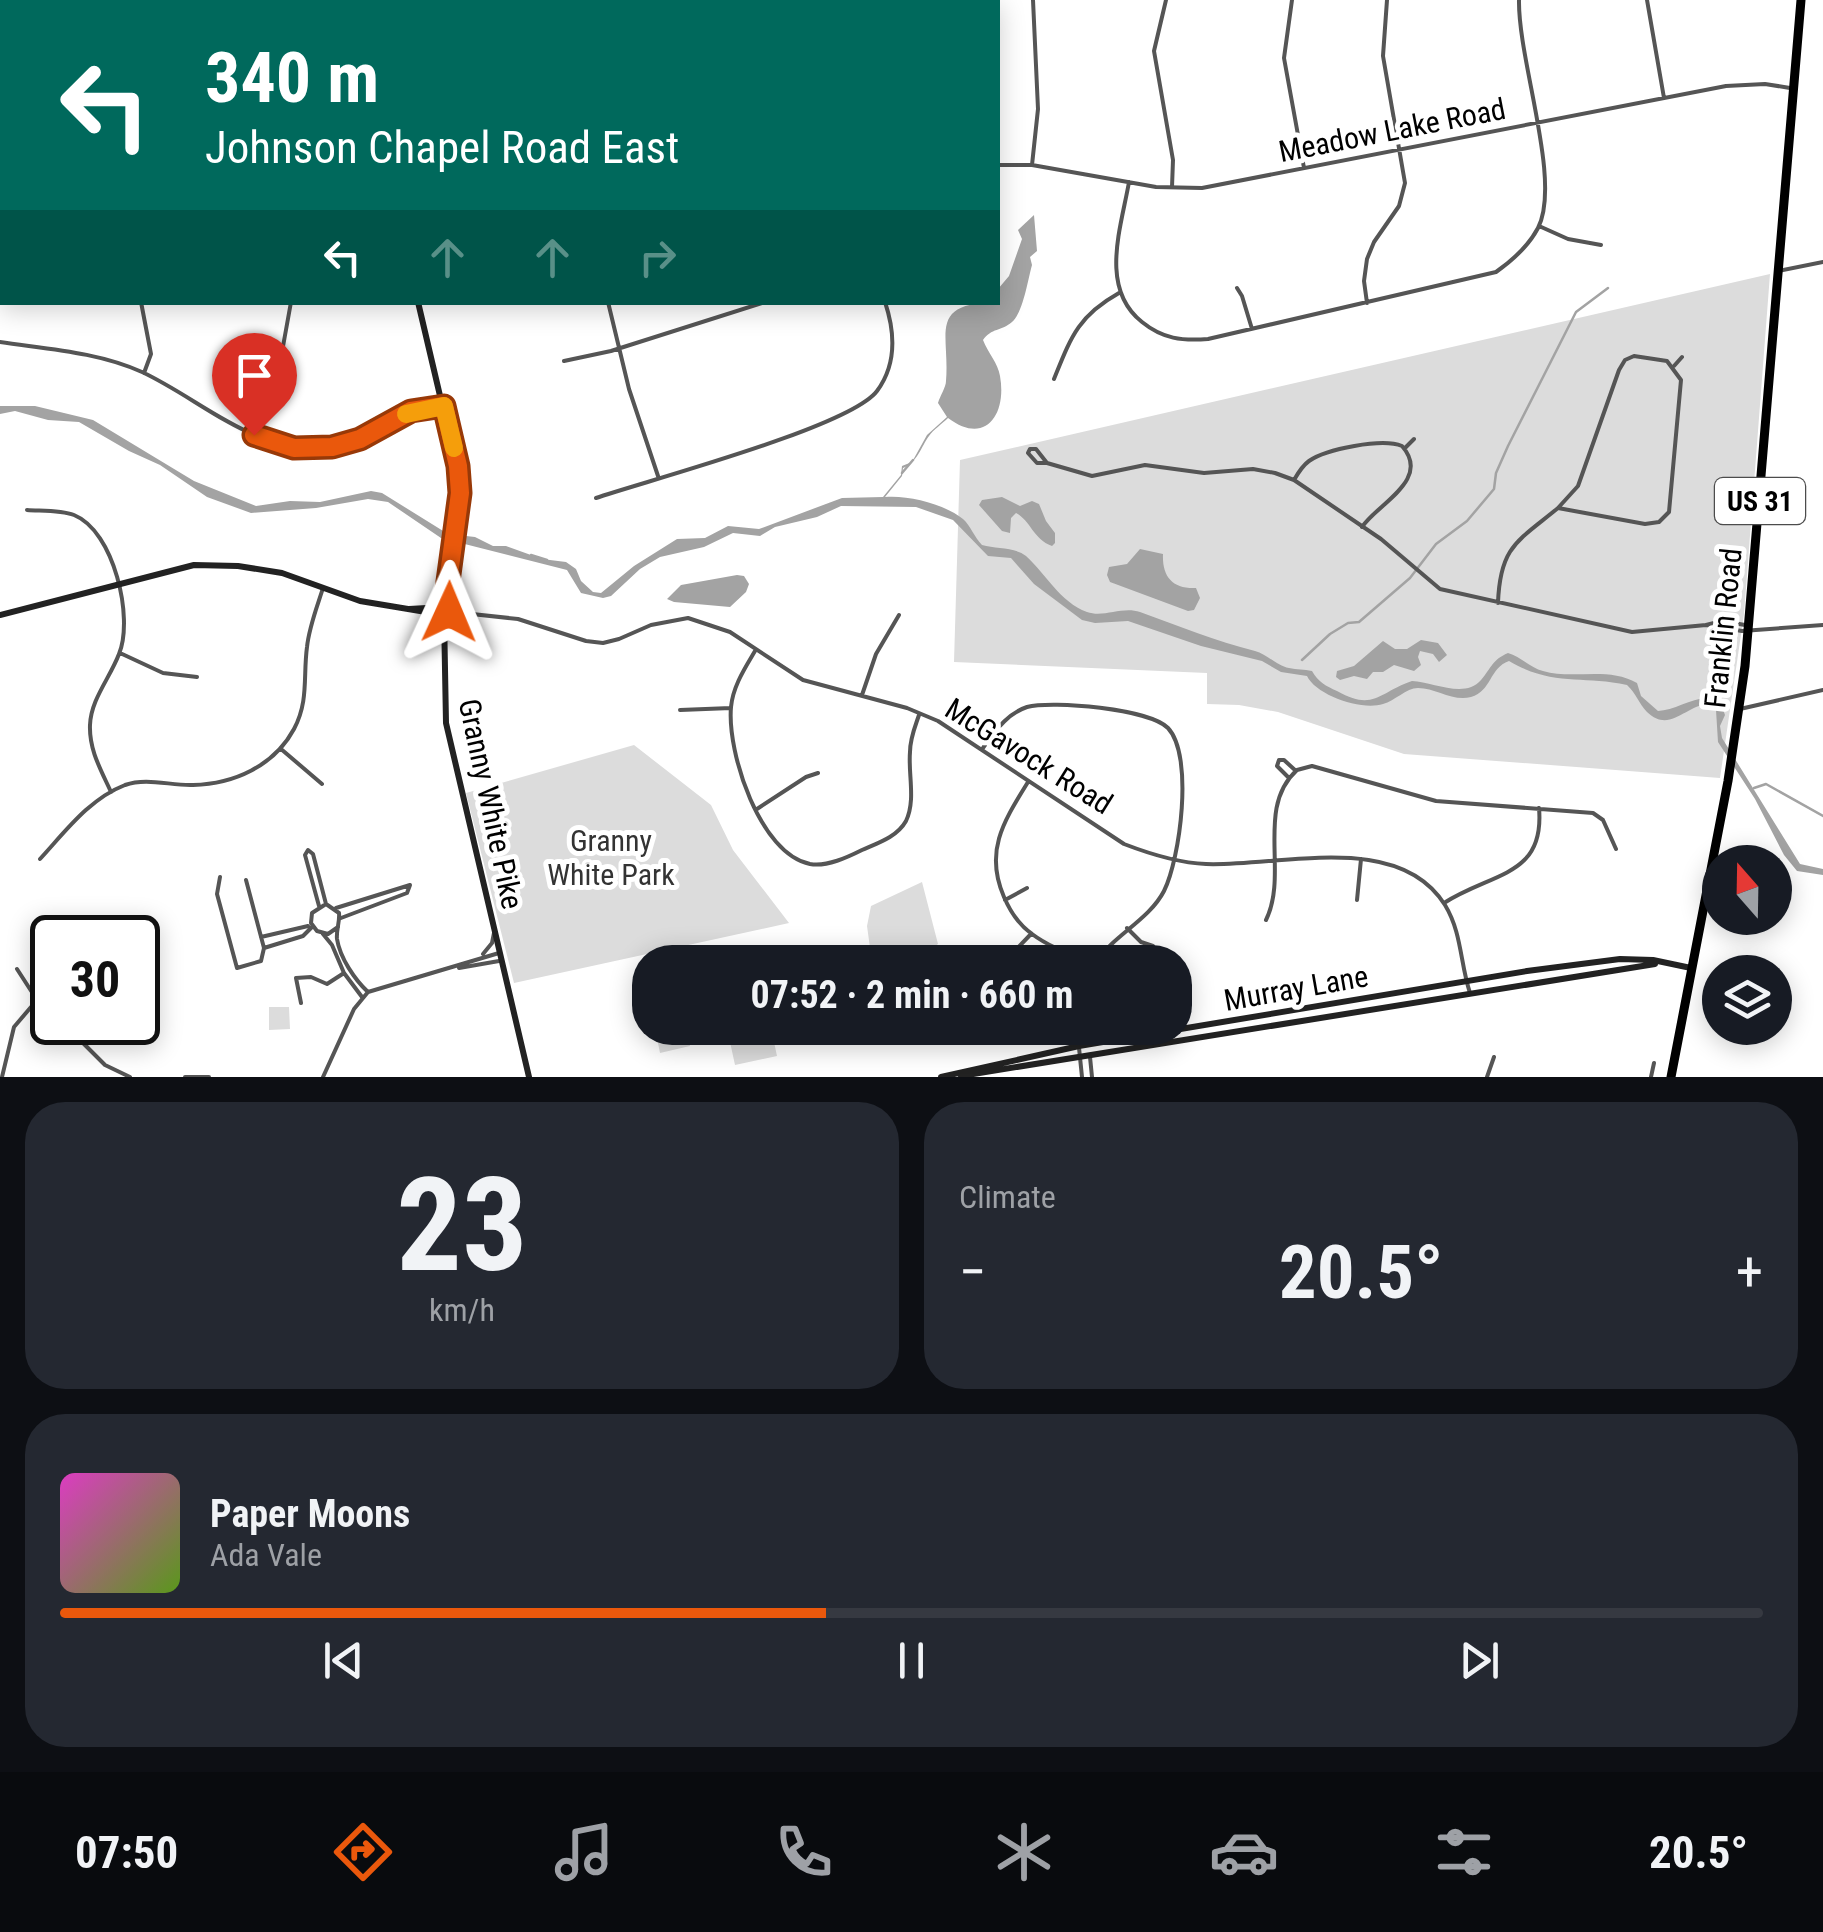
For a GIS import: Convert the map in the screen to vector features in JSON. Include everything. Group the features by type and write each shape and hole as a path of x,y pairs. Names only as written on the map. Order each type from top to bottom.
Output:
{"main road":[{"name":"Franklin Road","path":"1672,1077 1740,709 1802,0"},
{"name":"Granny White Pike","path":"419,305 458,466 458,522 444,611 446,723 529,1077"},
{"path":"0,616 194,565 275,572 360,600 444,611"},
{"name":"Murray Lane","path":"940,1077 1083,1046 1466,981 1620,959 1653,960 1661,964"},
{"name":"Murray Lane","path":"952,1077 1661,964 1692,968"}],"street":[{"path":"1032,165 1038,109 1033,0"},
{"path":"1166,0 1154,52 1173,160 1172,188"},
{"path":"1292,0 1284,58 1304,169"},
{"path":"1367,304 1366,259 1403,192 1404,170 1383,56 1386,0"},
{"path":"1129,182 1116,256 1119,293 1134,316 1162,336 1193,340 1252,329 1496,272 1516,258 1539,226 1546,188 1520,40 1519,0"},
{"path":"1647,0 1664,98"},
{"name":"Meadow Lake Road","path":"1000,165 1032,165 1172,188 1226,184 1742,84 1794,88"},
{"path":"1539,226 1568,239 1601,245"},
{"path":"1778,271 1823,262"},
{"path":"1237,288 1252,329"},
{"path":"1054,380 1080,321 1119,293"},
{"path":"141,305 151,354 144,373"},
{"path":"248,433 282,352 290,305"},
{"path":"609,305 618,349 658,476"},
{"path":"743,305 744,310"},
{"path":"564,360 618,349 757,305"},
{"path":"596,498 808,429 860,407 877,392 892,358 894,336 886,305"},
{"path":"0,342 108,360 144,373 248,433 294,448 332,447 360,439 411,411 444,406"},
{"path":"1498,604 1500,573 1507,553 1578,486 1623,362 1634,356 1649,356 1674,366 1682,386 1673,500 1668,515 1649,524 1558,508"},
{"path":"1674,366 1682,357"},
{"path":"1405,448 1414,440"},
{"path":"1294,480 1304,466 1322,455 1382,442 1405,448 1410,465 1401,490 1362,526"},
{"path":"1047,463 1092,476 1144,465 1202,473 1260,470 1294,480 1362,526 1440,589 1632,632 1729,621 1742,622 1749,628 1786,630 1823,625"},
{"path":"28,510 74,515 100,538 110,556 126,627 120,653 93,708 90,724 95,759 110,792"},
{"path":"40,860 81,814 129,783 194,785 233,780 281,750 302,710 307,685 306,649 323,588"},
{"name":"McGavock Road","path":"444,611 518,619 603,643 651,625 688,618 730,632 803,680 938,721 1124,844 1204,864 1360,859 1390,862 1416,876 1444,903 1460,937 1470,993"},
{"path":"862,696 876,654 899,615"},
{"path":"754,650 736,684 731,708 740,780 790,855 810,864 852,855 901,829 910,808 910,748 919,714"},
{"path":"120,653 163,673 198,677"},
{"path":"1740,709 1823,690"},
{"path":"983,749 1004,721 1027,708 1043,705 1153,717 1175,738 1182,761 1181,808 1164,890 1149,910 1108,945"},
{"path":"680,710 731,708"},
{"path":"281,750 322,784"},
{"path":"1289,778 1277,766 1279,760 1296,772"},
{"path":"1266,920 1276,892 1276,812 1280,794 1289,778 1312,766 1436,800 1593,814 1603,820 1616,849"},
{"path":"757,809 818,773"},
{"path":"1028,781 1003,822 994,848 997,881 1013,915 1031,934 1053,945"},
{"path":"1444,903 1468,887 1528,860 1538,844 1539,808"},
{"path":"319,906 304,855 308,850 313,854 326,904"},
{"path":"1357,900 1360,859"},
{"path":"220,877 217,894 237,968 261,961 264,948 246,880"},
{"path":"264,948 303,936 319,906 336,908 410,885 407,893 341,918"},
{"path":"1005,900 1026,888"},
{"path":"336,908 341,918 338,941 344,958 368,992"},
{"path":"261,937 312,925"},
{"path":"312,925 332,944 344,974 362,997"},
{"path":"324,934 338,927"},
{"path":"1127,928 1150,945"},
{"path":"455,968 486,952 494,933"},
{"path":"1020,945 1031,934"},
{"path":"477,958 500,957"},
{"path":"323,1077 368,992 500,957"},
{"path":"17,969 30,989"},
{"path":"301,1003 296,978 311,977 328,984 344,974"},
{"path":"2,1077 14,1027 30,1008"},
{"path":"85,1045 105,1065 130,1077"},
{"path":"1083,1046 1090,1057 1092,1077"},
{"path":"1082,1077 1083,1046"},
{"path":"1487,1077 1494,1057"},
{"path":"1652,1077 1654,1063"},
{"path":"186,1077 209,1077"}],"green space":[{"path":"1770,274 1744,614 1720,778 1404,754 1278,712 1207,704 1207,673 954,662 960,460"},
{"name":"Granny White Park","path":"634,745 711,805 733,850 789,923 688,945 632,945 632,957 514,983 466,793"},
{"path":"922,882 938,944 870,945 867,926 871,906"},
{"path":"269,1007 289,1007 290,1029 269,1030"},
{"path":"658,1045 690,1045 690,1046 660,1053"},
{"path":"731,1045 775,1045 777,1056 735,1065"}],"shaded area":[{"path":"1034,215 1037,251 1030,257 1032,265 1019,311 1012,322 983,340 1000,376 996,414 983,427 973,429 948,418 931,434 912,462 927,435 947,417 938,403 946,383 945,335 951,315 972,305 1000,305 1000,287 1009,276 1022,239 1018,230"},
{"path":"0,406 35,406 93,420 194,481 256,506 320,502 371,491 382,493 448,534 475,537 493,546 566,562 593,592 601,593 677,539 705,538 728,526 759,529 842,498 883,497 901,475 902,466 912,462 903,468 902,476 885,497 926,502 955,514 966,522 982,545 1022,553 1077,607 1100,614 1140,612 1259,653 1285,667 1312,671 1326,685 1360,700 1376,698 1412,681 1458,689 1474,686 1495,661 1508,653 1543,671 1626,678 1637,683 1641,696 1658,711 1705,698 1713,700 1725,715 1720,726 1722,738 1788,845 1779,845 1718,742 1716,710 1709,704 1663,720 1647,712 1627,685 1554,677 1509,661 1502,664 1483,690 1471,697 1458,698 1418,688 1383,704 1352,703 1329,695 1307,676 1281,672 1262,661 1201,646 1128,621 1082,620 1034,584 1011,558 988,556 953,520 916,507 841,506 817,517 775,527 760,536 733,533 704,547 660,557 640,569 611,596 603,598 581,593 567,570 441,538 388,502 368,499 251,513 207,497 160,465 79,422 48,420 15,411 0,414"},
{"path":"1002,497 1020,506 1032,501 1039,504 1055,533 1055,543 1052,546 1040,539 1016,513 1011,518 1010,533 1002,531 979,505 982,500"},
{"path":"1140,549 1163,554 1170,580 1196,588 1200,598 1194,610 1110,582 1109,567 1127,564"},
{"path":"744,576 749,584 730,607 667,599 681,585"},
{"path":"1421,640 1438,643 1447,655 1439,662 1433,654 1420,651 1421,665 1414,671 1394,665 1383,672 1373,672 1367,679 1336,677 1337,671 1354,666 1383,641 1395,649 1407,649"},
{"path":"1792,851 1800,864 1823,869 1823,875 1797,871 1792,865"}],"waterway":[{"path":"1302,660 1330,634 1348,623 1359,622 1410,578 1436,544 1467,521 1494,489 1496,473 1508,446 1576,312 1608,288"},
{"path":"902,473 913,460"},
{"path":"531,555 547,560"},
{"path":"1754,788 1766,784 1823,816"}],"slow traffic":[{"path":"406,414 444,406 454,448"}],"route":[{"path":"254,435 294,448 332,447 360,439 411,411 444,406 460,493 444,611 449,612"}]}
